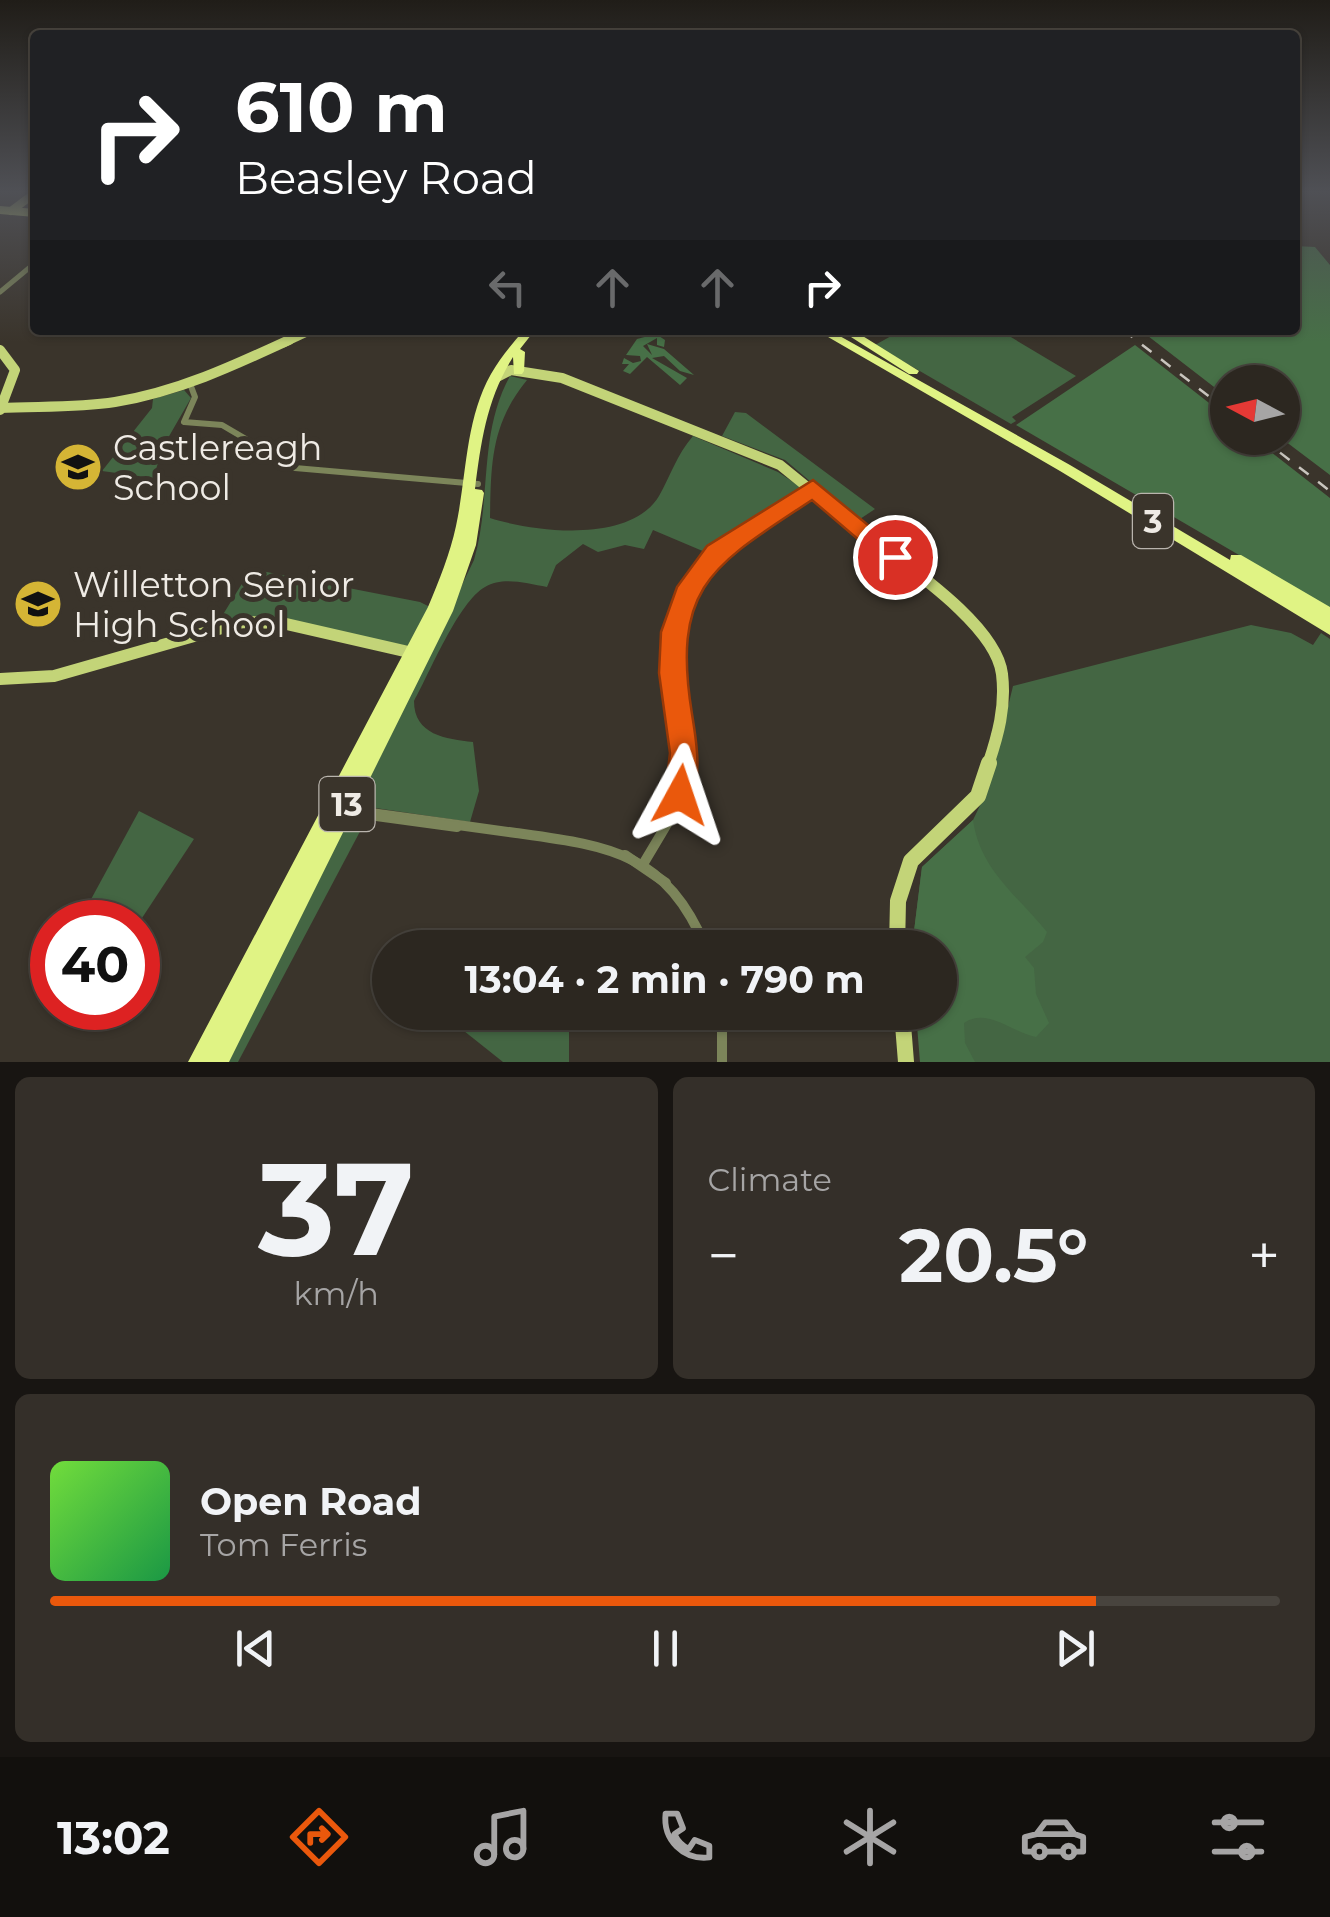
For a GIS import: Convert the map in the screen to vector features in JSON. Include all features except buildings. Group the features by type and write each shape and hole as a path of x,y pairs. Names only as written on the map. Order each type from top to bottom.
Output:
{"highway":[{"name":"13","path":"471,483 486,418 527,335"},
{"path":"509,368 535,335"},
{"path":"824,335 888,367"},
{"name":"3","path":"830,335 1330,628"},
{"name":"3","path":"843,335 1330,615"},
{"path":"852,335 948,392"},
{"name":"13","path":"199,1062 420,655 469,545 474,428 486,392 509,368"},
{"name":"13","path":"217,1062 340,805"}],"main road":[{"path":"0,350 13,360 15,380 1,406 103,404 189,382 297,335"},
{"path":"509,368 564,381 780,465 948,602 973,627 992,656 1001,684 1000,712 972,796 916,844 901,870 894,900 895,930"},
{"path":"0,679 54,676 243,622 282,623 420,655"},
{"path":"901,1030 904,1062"}],"street":[{"path":"0,292 30,267"},
{"path":"189,382 195,400 184,422 222,425 295,468 471,483"},
{"path":"646,866 675,813 684,775 683,734 672,665 675,623 689,587 712,557 814,490"},
{"path":"340,805 380,820 602,844 646,866 666,884 698,930"},
{"path":"722,1030 722,1062"}],"green space":[{"path":"1300,246 1315,247 1330,265 1330,475 1300,452 1300,365 1210,365 1210,384 1148,336 1300,335"},
{"path":"658,335 665,340 664,347 657,345 657,338 643,346 652,355 647,344 664,349 694,375 680,371 664,356 652,358 687,378 680,385 647,357 630,374 623,371 629,364 622,364 624,358 633,363 641,361 640,356 626,355 637,339"},
{"path":"893,335 1007,335 1076,376 1012,417 1016,421 1011,424 875,345"},
{"path":"1135,345 1210,404 1210,455 1275,455 1330,498 1330,608 1016,425"},
{"path":"510,376 527,380 506,412 495,445 490,518 555,530 604,528 627,522 659,496 693,436 778,472 802,488 705,552 653,530 644,549 625,545 598,552 583,544 556,565 547,587 508,581 485,587 455,622 414,701 419,721 433,733 473,742 479,791 470,822 355,805 474,560 493,420"},
{"path":"184,390 191,398 164,445 153,478 102,471 152,408 153,399"},
{"path":"735,412 746,413 875,509 857,521 785,460 722,436"},
{"path":"251,569 430,607 413,647 258,617 219,621"},
{"path":"1251,625 1291,633 1313,645 1321,633 1330,639 1330,1062 921,1062 933,1030 957,1030 957,930 914,930 922,867 973,820 988,789 1013,686"},
{"path":"139,811 194,839 154,900 91,900"},
{"path":"346,817 365,822 238,1062 221,1062"},
{"path":"973,820 992,868 1047,932 1043,942 1025,957 1034,968 1036,994 1049,1023 1036,1037 990,1019 973,1019 964,1023 965,1043 975,1062 920,1062 917,1030 957,1030 957,930 914,930 922,867"},
{"path":"463,1030 569,1030 569,1062 503,1062"}],"railway":[{"path":"1129,335 1210,397"},
{"path":"1283,455 1330,491"}],"place":[{"name":"Castlereagh School","path":"78,467"},
{"name":"Willetton Senior High School","path":"38,604"}],"route":[{"path":"680,795 684,753 672,673 674,632 689,587 715,552 813,488 895,557"}]}
